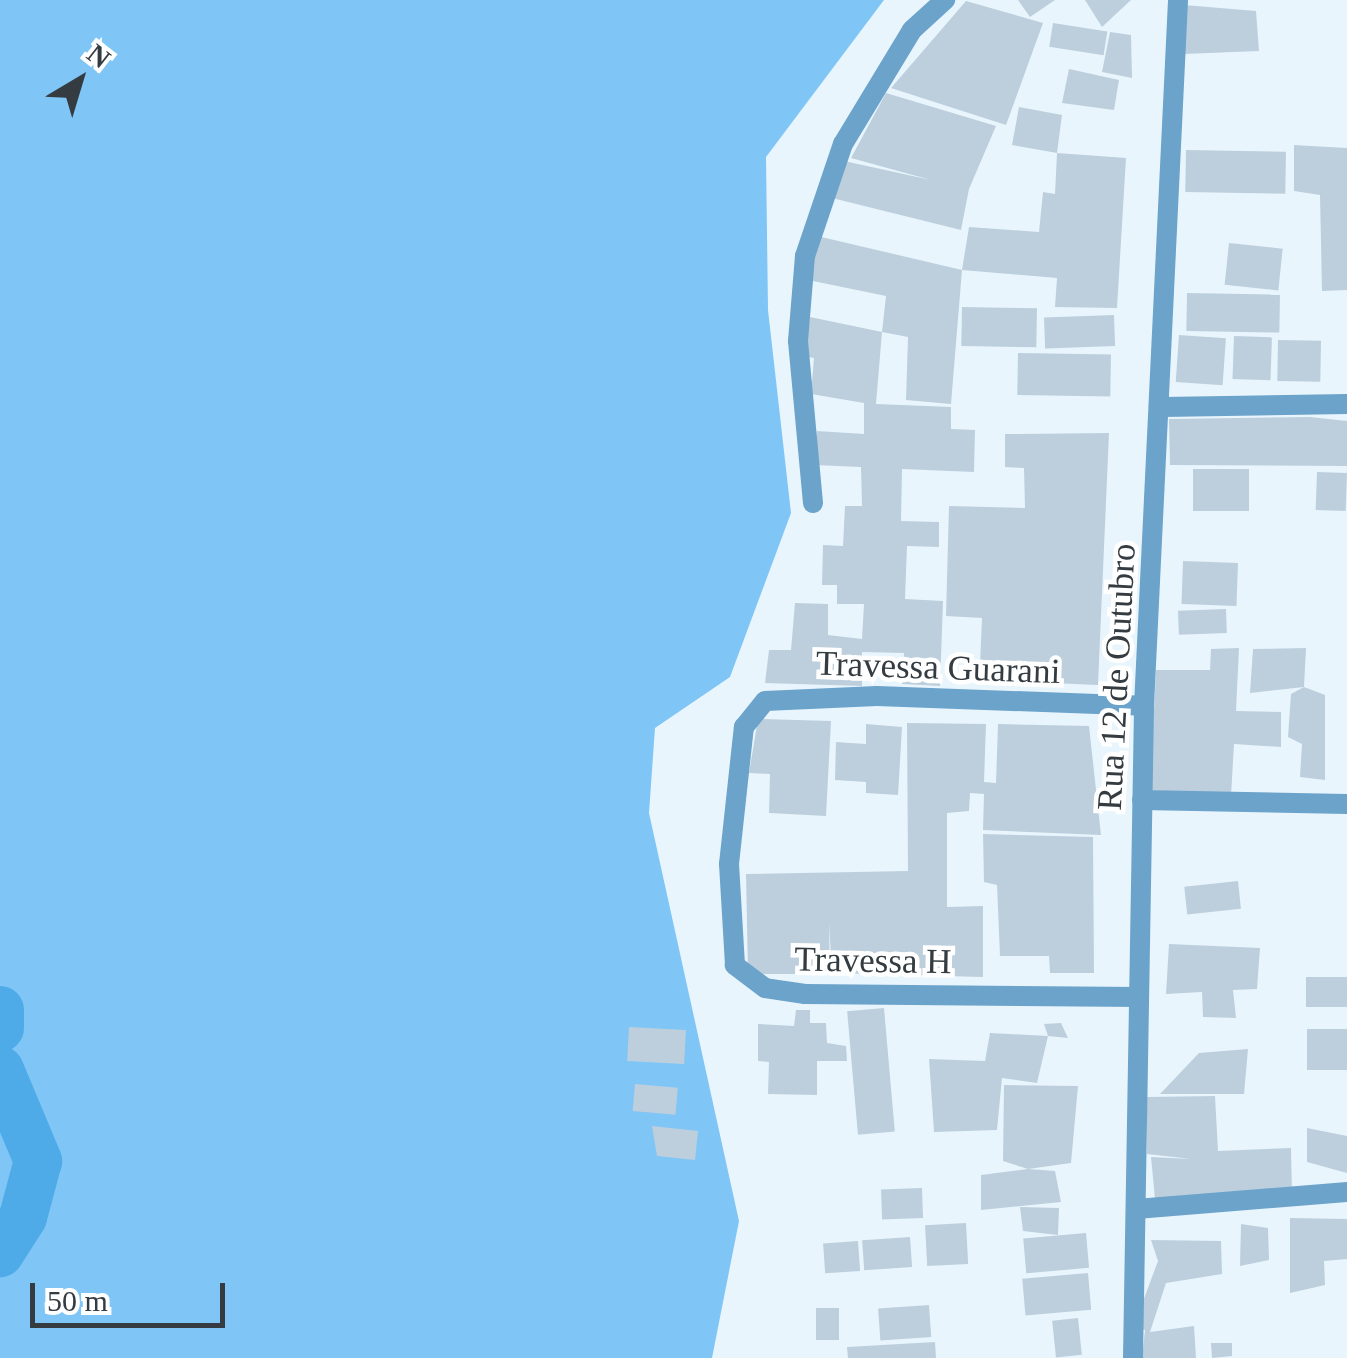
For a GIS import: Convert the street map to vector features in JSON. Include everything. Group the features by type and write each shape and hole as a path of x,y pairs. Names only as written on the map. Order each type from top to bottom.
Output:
{"street":[{"path":"812,502 798,341 804,256 843,144 912,30 944,0"},
{"name":"Rua 12 de Outubro","path":"1132,1358 1144,706 1163,407 1178,0"},
{"path":"1163,407 1347,404"},
{"name":"Travessa Guarani","path":"744,727 765,701 802,695 1144,706"},
{"name":"Travessa H","path":"744,727 729,864 736,965 748,980 805,994 1139,997"},
{"path":"1142,800 1347,804"},
{"path":"1136,1209 1347,1192"}],"shaded area":[{"path":"0,0 884,0 766,157 768,310 791,513 730,677 655,728 649,813 739,1221 712,1358 0,1358"}],"building":[{"path":"1018,0 1055,0 1030,17"},
{"path":"1085,0 1131,0 1102,27"},
{"path":"966,1 1043,23 1006,125 891,88"},
{"path":"1184,5 1256,11 1259,51 1184,54"},
{"path":"1053,23 1107,32 1104,55 1049,47"},
{"path":"1110,32 1131,35 1132,78 1102,72"},
{"path":"1069,69 1119,80 1114,110 1062,103"},
{"path":"886,93 996,126 969,189 961,230 832,198 844,161 931,180 851,158"},
{"path":"1019,107 1062,115 1057,153 1012,145"},
{"path":"1294,145 1347,148 1347,290 1322,291 1320,195 1294,191"},
{"path":"1186,150 1286,152 1285,194 1185,192"},
{"path":"1057,153 1126,158 1117,308 1055,307 1057,278 962,270 969,227 1039,232 1043,192 1055,194"},
{"path":"817,236 962,270 951,404 906,400 908,337 882,332 886,296 808,280"},
{"path":"1229,243 1283,249 1278,290 1225,285"},
{"path":"1187,293 1280,295 1279,333 1186,331"},
{"path":"962,307 1037,308 1036,347 961,346"},
{"path":"1114,315 1115,346 1045,348 1044,317"},
{"path":"810,317 882,332 876,404 951,407 951,429 975,430 974,472 902,469 901,521 939,522 939,547 907,546 905,599 943,601 940,686 902,684 904,653 862,652 862,686 765,683 769,650 791,650 795,603 828,604 828,635 862,639 864,604 837,604 837,585 822,585 823,545 843,546 845,506 862,506 861,467 814,465 817,431 864,434 864,403 811,394 814,358 804,356"},
{"path":"1179,335 1226,338 1223,385 1176,382"},
{"path":"1234,336 1272,337 1270,380 1232,379"},
{"path":"1278,340 1321,341 1320,382 1277,381"},
{"path":"1018,353 1111,355 1110,397 1017,395"},
{"path":"1310,417 1347,421 1347,466 1170,465 1169,419"},
{"path":"1109,433 1098,685 1001,681 1003,667 980,665 982,618 946,616 949,506 1025,508 1024,468 1005,467 1005,434"},
{"path":"1193,469 1249,469 1249,511 1193,511"},
{"path":"1317,472 1347,473 1346,511 1316,510"},
{"path":"1183,561 1238,563 1236,606 1181,604"},
{"path":"1226,609 1227,633 1179,635 1178,611"},
{"path":"1239,648 1236,711 1281,712 1281,747 1234,744 1231,796 1150,790 1156,670 1210,670 1211,649"},
{"path":"1306,648 1304,687 1250,693 1253,649"},
{"path":"1304,687 1325,695 1325,780 1300,777 1302,744 1288,737 1291,694"},
{"path":"758,719 831,721 826,816 769,813 770,774 749,773"},
{"path":"907,723 986,724 984,782 996,783 998,724 1089,726 1101,835 983,830 984,794 970,793 969,811 947,813 947,907 983,906 983,977 832,973 829,923 830,974 748,974 746,874 908,871"},
{"path":"866,724 902,727 898,795 866,793 866,782 835,780 836,742 866,744"},
{"path":"983,834 1093,837 1094,973 1050,973 1049,956 1000,956 997,885 984,882"},
{"path":"1238,881 1241,909 1187,914 1184,887"},
{"path":"1169,944 1260,948 1257,989 1233,990 1236,1018 1203,1017 1202,992 1166,994"},
{"path":"1306,977 1347,977 1347,1007 1306,1007"},
{"path":"884,1008 895,1132 858,1135 847,1011"},
{"path":"796,1010 810,1010 810,1023 826,1023 827,1043 846,1046 847,1061 817,1061 817,1095 768,1094 769,1062 758,1061 758,1024 794,1026"},
{"path":"1061,1023 1068,1038 1048,1036 1044,1024"},
{"path":"629,1027 686,1030 684,1064 627,1061"},
{"path":"1307,1029 1347,1029 1347,1070 1307,1070"},
{"path":"990,1033 1048,1036 1037,1083 1002,1078 997,1130 934,1132 929,1059 985,1061"},
{"path":"1248,1049 1244,1094 1160,1094 1199,1053"},
{"path":"635,1084 678,1088 675,1115 633,1111"},
{"path":"1004,1085 1078,1086 1071,1163 1028,1169 1003,1161"},
{"path":"1215,1096 1218,1151 1291,1148 1292,1196 1155,1199 1151,1157 1191,1159 1147,1154 1147,1097"},
{"path":"652,1126 698,1131 695,1160 657,1156"},
{"path":"1307,1128 1347,1136 1347,1173 1307,1162"},
{"path":"1028,1169 1055,1171 1061,1202 981,1210 981,1175"},
{"path":"922,1188 923,1218 882,1219 881,1189"},
{"path":"1020,1207 1059,1208 1058,1235 1023,1231"},
{"path":"1290,1218 1347,1219 1347,1259 1324,1261 1325,1285 1290,1293"},
{"path":"966,1223 968,1264 927,1266 925,1225"},
{"path":"1241,1224 1268,1228 1269,1260 1240,1266"},
{"path":"1086,1233 1089,1268 1026,1273 1023,1238"},
{"path":"910,1237 912,1267 864,1270 862,1240"},
{"path":"1151,1240 1221,1241 1222,1274 1166,1283 1150,1332 1194,1326 1196,1358 1142,1358 1145,1330 1133,1328 1158,1261"},
{"path":"858,1241 860,1271 825,1273 823,1243"},
{"path":"1088,1273 1091,1310 1025,1316 1022,1279"},
{"path":"929,1305 931,1337 880,1340 878,1309"},
{"path":"816,1308 839,1308 839,1340 816,1340"},
{"path":"1078,1318 1082,1355 1056,1358 1052,1321"},
{"path":"935,1342 936,1358 848,1358 847,1347"},
{"path":"1211,1343 1232,1343 1232,1356 1212,1358"}],"waterway":[{"path":"0,1010 0,1028"},
{"path":"0,1070 38,1161 23,1217 0,1253"}]}
